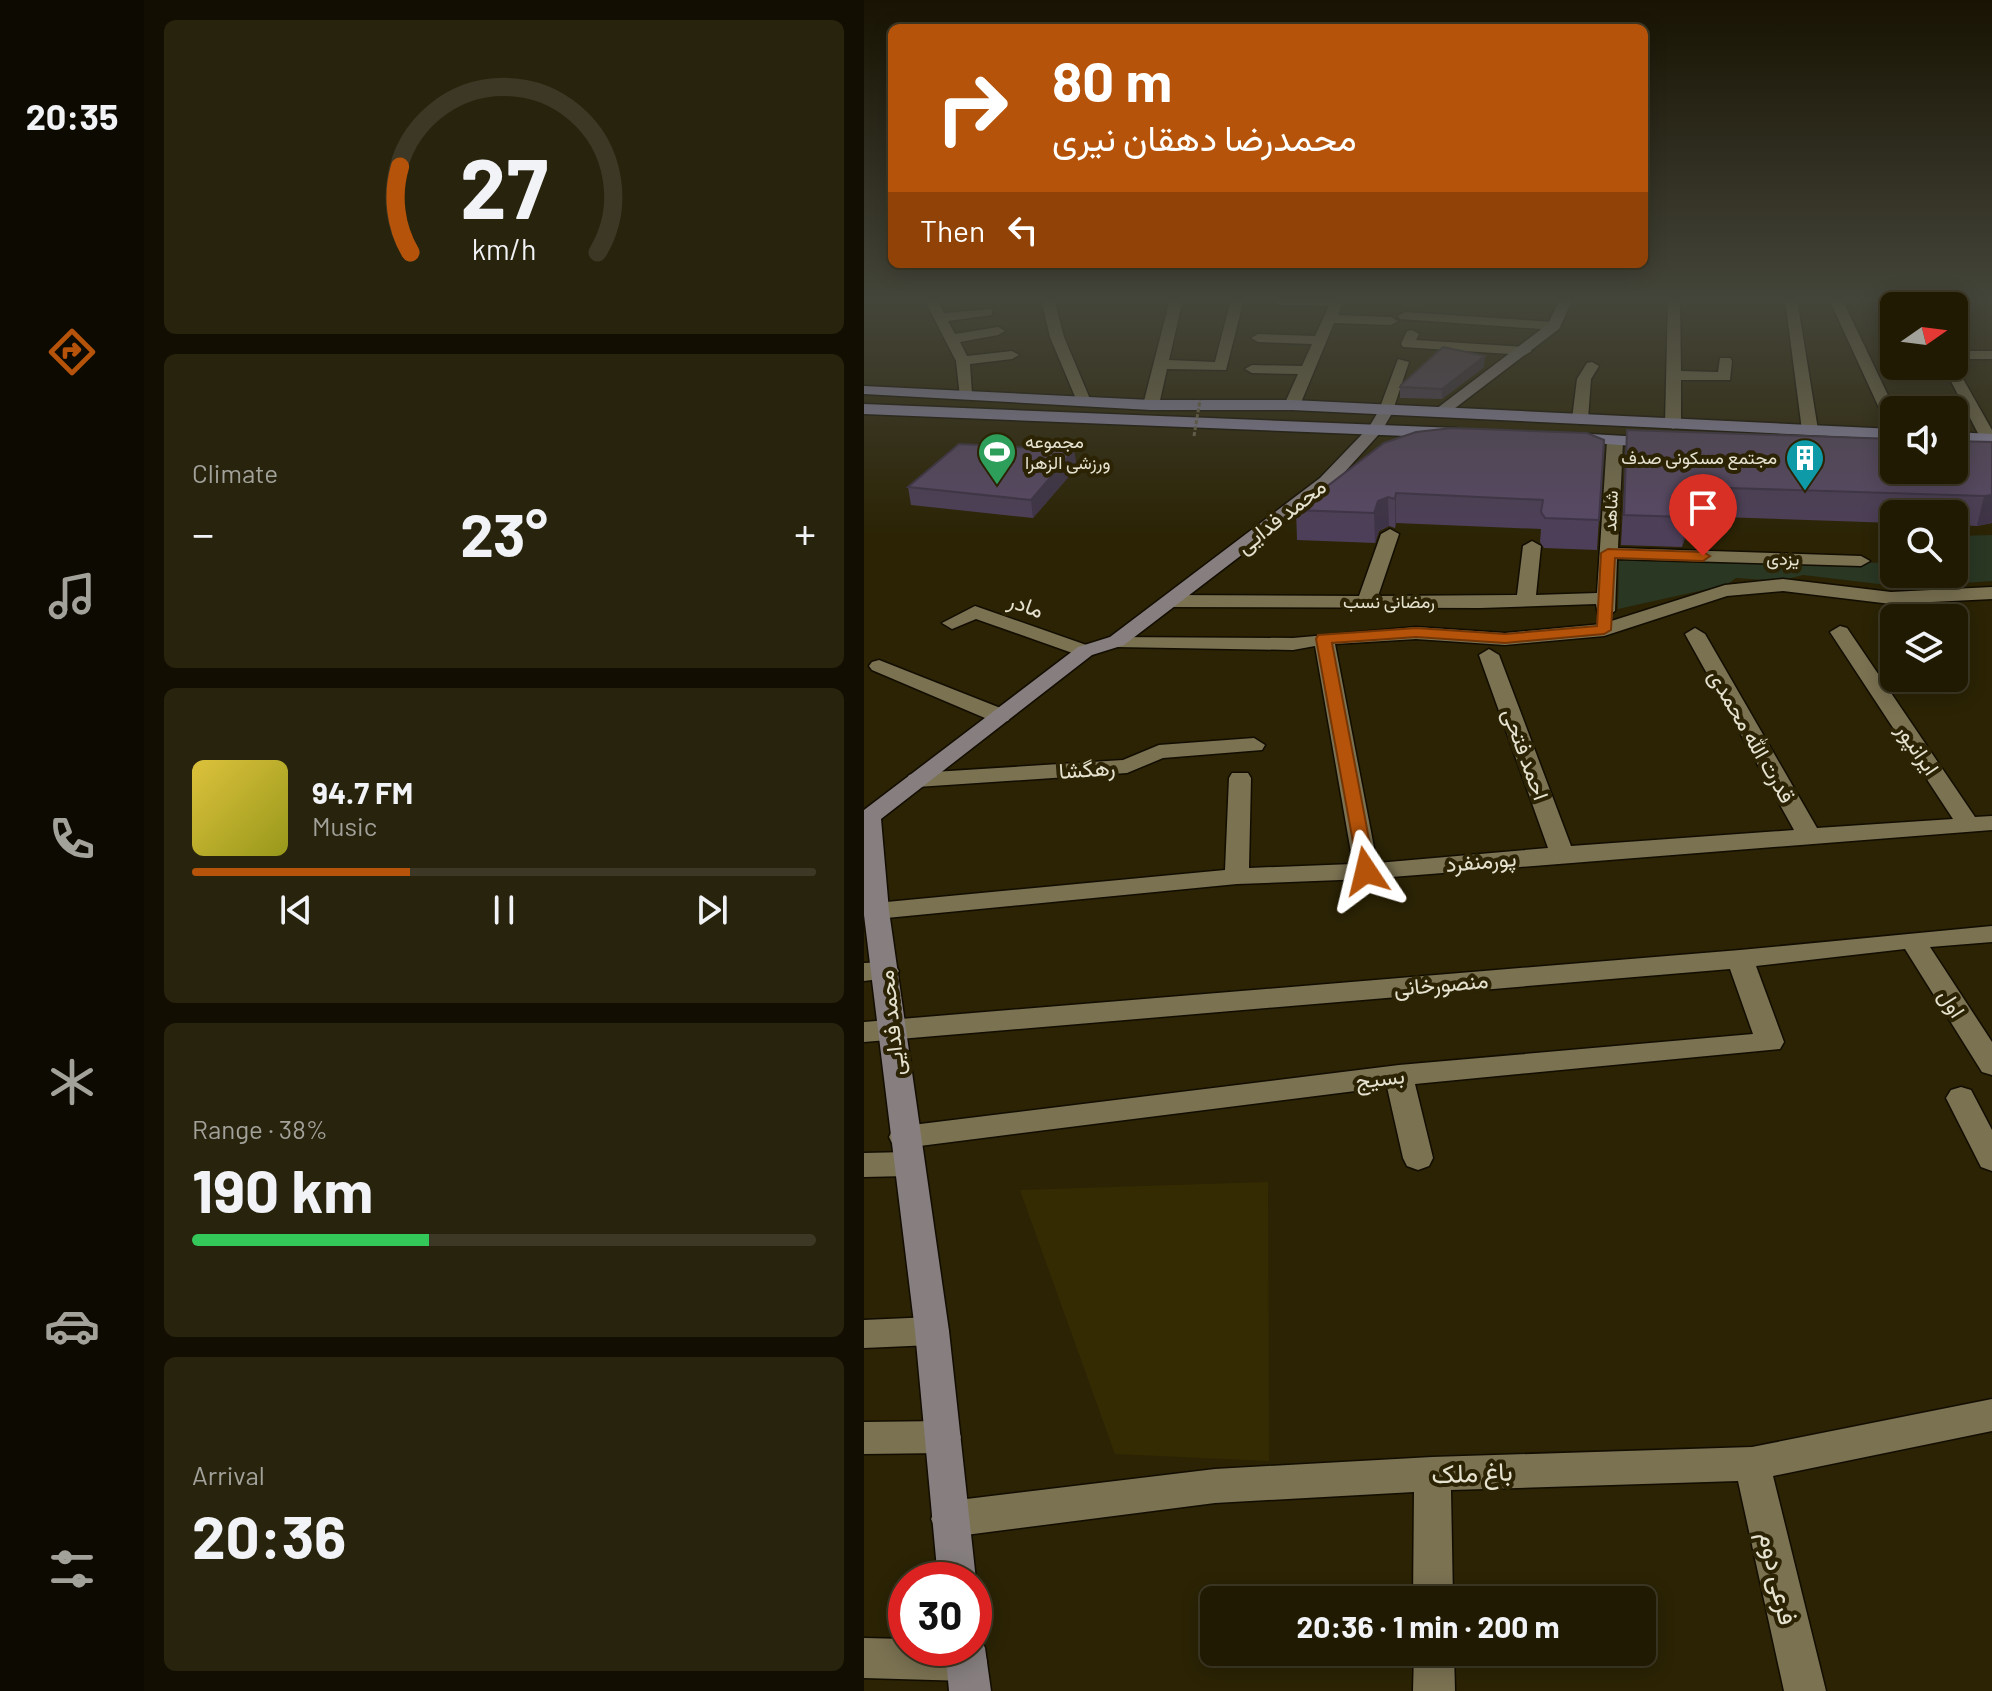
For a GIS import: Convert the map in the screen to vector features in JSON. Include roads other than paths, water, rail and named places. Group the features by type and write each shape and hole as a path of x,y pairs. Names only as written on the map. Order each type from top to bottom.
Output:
{"main road":[{"path":"864,390 1083,399 1151,405 1292,405 1880,433"},
{"path":"864,409 1376,429 1474,436"},
{"path":"864,424 1059,419"},
{"path":"1559,438 1677,444"},
{"path":"1968,438 1991,439"}],"street":[{"path":"964,378 965,394"},
{"path":"1074,378 1083,399"},
{"path":"1151,405 1158,378"},
{"path":"1292,405 1304,378"},
{"path":"1441,412 1488,378"},
{"path":"1580,419 1585,378"},
{"path":"1673,424 1675,378"},
{"path":"1802,378 1810,430"},
{"path":"1873,378 1881,396"},
{"path":"1958,380 1991,439"},
{"name":"محمد فدایی","path":"955,1562 932,1331 906,1150 877,1031 876,911 866,817 1085,651 1117,641 1326,482 1376,429 1386,410"},
{"path":"1412,449 1474,436"},
{"name":"شاهد","path":"1604,630 1615,441"},
{"path":"1326,482 1369,463"},
{"path":"1367,600 1390,534"},
{"path":"1526,600 1532,546"},
{"name":"یزدی","path":"1608,553 1861,561"},
{"path":"1117,641 1293,644 1416,633 1505,639 1604,630 1725,591 1783,585 1891,598 1992,593"},
{"name":"رمضانی نسب","path":"1171,601 1606,598"},
{"name":"مادر","path":"952,623 975,612 1085,651"},
{"name":"ایرانپور","path":"1840,632 1986,824"},
{"name":"قدرت الله محمدی","path":"1695,634 1810,837"},
{"path":"1324,639 1366,871"},
{"name":"احمد فتحی","path":"1489,655 1562,854"},
{"path":"879,666 1000,716"},
{"name":"رهگشا","path":"917,780 1127,766 1159,752 1254,745"},
{"path":"1237,876 1240,778"},
{"name":"پورمنفرد","path":"876,911 1237,876 1366,871 1986,824"},
{"name":"منصورخانی","path":"877,1031 1740,959 1992,934"},
{"name":"اول","path":"1912,940 1992,1065"},
{"name":"بسیج","path":"864,1165 906,1150 1399,1075 1770,1042 1740,959"},
{"path":"1399,1075 1418,1158"},
{"path":"1961,1098 1992,1159"},
{"path":"864,1334 932,1331"},
{"name":"باغ ملک","path":"950,1519 1215,1486 1432,1474 1752,1464 1988,1424"},
{"path":"864,1438 943,1437"},
{"name":"فرعی دوم","path":"1752,1464 1805,1691"},
{"path":"1432,1474 1433,1586"},
{"path":"864,1658 967,1667"},
{"path":"1434,1666 1434,1691"}],"lane":[{"path":"1386,410 1397,378"}],"place":[{"name":"مجموعه ورزشی الزهرا","path":"997,486"},
{"name":"مجتمع مسکونی صدف","path":"1805,492"}]}
